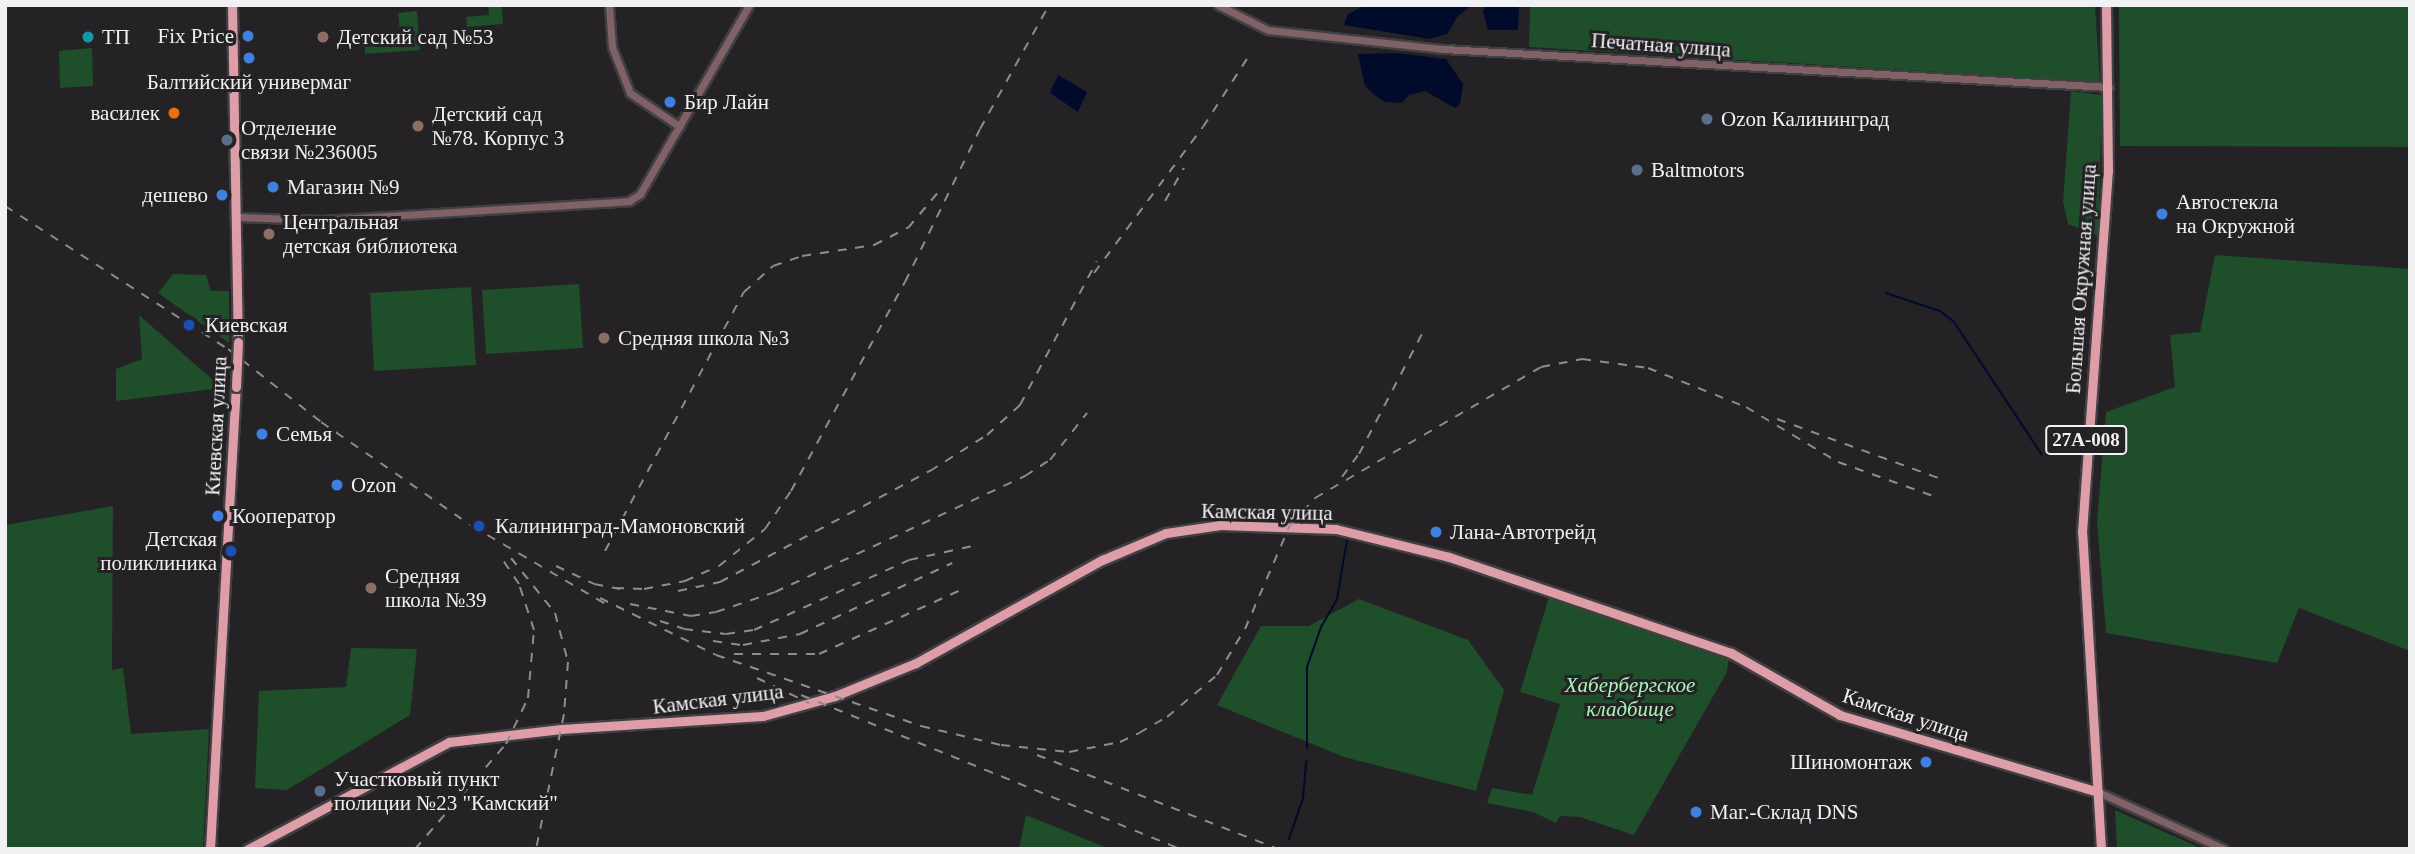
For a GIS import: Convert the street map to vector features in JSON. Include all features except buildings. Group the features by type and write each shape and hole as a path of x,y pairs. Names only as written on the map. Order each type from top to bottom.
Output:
{"main road":[{"name":"Киевская улица","path":"210,849 238,342 232,5"},
{"name":"Большая Окружная улица","path":"2101,849 2082,532 2086,433 2105,220 2109,87 2106,5"},
{"name":"Камская улица","path":"248,849 449,742 561,729 763,716 835,696 916,663 1102,560 1166,533 1220,525 1336,529 1449,556 1731,653 1840,715 2098,792"}],"street":[{"path":"609,5 612,47 630,93 680,127"},
{"path":"237,217 336,219 629,201 640,194 749,5"},
{"name":"Печатная улица","path":"1218,5 1268,30 1444,49 2109,87"},
{"path":"2098,792 2224,849"}],"green space":[{"path":"488,5 502,5 503,24 467,27 466,17 489,15"},
{"path":"1530,5 2095,5 2100,82 1529,47"},
{"path":"2119,5 2410,5 2410,147 2120,146"},
{"path":"417,11 420,50 365,54 365,43 401,41 398,13"},
{"path":"92,48 93,86 60,88 59,51"},
{"path":"2071,91 2102,95 2098,236 2068,224 2063,202"},
{"path":"2215,255 2410,269 2410,651 2299,608 2277,663 2106,633 2097,522 2106,412 2175,387 2170,335 2200,332"},
{"path":"173,274 206,275 211,291 229,291 229,343 158,293"},
{"path":"579,284 583,348 486,354 482,290"},
{"path":"471,287 476,365 374,371 370,293"},
{"path":"139,315 222,388 116,401 116,369 142,359"},
{"path":"113,506 112,670 123,668 131,734 209,729 203,847 5,849 5,525"},
{"name":"Хабербергское кладбище","path":"1550,594 1729,656 1727,672 1634,835 1580,817 1560,816 1556,823 1533,812 1487,803 1492,788 1532,795 1560,704 1520,692"},
{"path":"1359,599 1468,640 1504,690 1476,791 1344,757 1217,705 1261,626 1309,626"},
{"path":"351,648 417,649 410,715 287,790 255,788 259,691 346,687"},
{"path":"2115,810 2117,811 2203,849 2117,849"},
{"path":"1026,815 1110,849 1019,849"}],"water":[{"path":"1365,5 1473,5 1458,16 1447,34 1429,39 1344,25 1348,14"},
{"path":"1486,5 1519,5 1518,30 1488,30 1483,12"},
{"path":"1397,53 1446,59 1463,84 1460,104 1455,108 1425,91 1409,95 1402,103 1385,102 1373,94 1365,86 1358,54"},
{"path":"1058,75 1087,92 1078,112 1050,93"}],"waterway":[{"path":"1886,293 1940,311 1954,322 2042,455"},
{"path":"1307,748 1307,667 1321,627 1337,599 1347,540"},
{"path":"1289,839 1303,798 1306,761"}],"railway":[{"path":"615,588 644,589 685,581 719,566 765,529 791,491 905,282 980,129 1049,5"},
{"path":"1094,273 1203,127 1252,51"},
{"path":"1165,201 1184,168"},
{"path":"605,551 744,292 773,266 802,256 874,245 908,228 940,190"},
{"path":"5,206 228,349 321,422 472,526 607,605"},
{"path":"678,591 720,582 930,471 987,435 1020,405 1097,261"},
{"path":"1342,477 1359,454 1422,334"},
{"path":"600,598 716,655 921,726 1001,745 1069,752 1120,742 1139,733 1167,717 1217,675 1245,629 1290,525 1315,498 1541,367 1582,359 1648,368 1746,407 1838,462 1933,496"},
{"path":"630,604 691,616 716,612 775,592 1025,476 1050,460 1087,413"},
{"path":"1777,419 1941,479"},
{"path":"660,621 684,629 726,634 754,630 909,560 972,546"},
{"path":"511,558 555,613 568,662 564,714 536,849"},
{"path":"415,849 506,744 528,698 534,630 519,584 503,560"},
{"path":"713,641 743,645 800,634 952,563"},
{"path":"556,566 594,584 625,590"},
{"path":"734,654 819,654 963,589"},
{"path":"757,678 809,703"},
{"path":"801,695 1180,849"},
{"path":"1037,755 1278,849"}],"place":[{"name":"Fix Price","path":"248,36"},
{"name":"ТП","path":"88,37"},
{"name":"Детский сад №53","path":"323,37"},
{"name":"Балтийский универмаг","path":"249,58"},
{"name":"Бир Лайн","path":"670,102"},
{"name":"василек","path":"174,113"},
{"name":"Ozon Калининград","path":"1707,119"},
{"name":"Детский сад №78. Корпус 3","path":"418,126"},
{"name":"Отделение связи №236005","path":"227,140"},
{"name":"Baltmotors","path":"1637,170"},
{"name":"Магазин №9","path":"273,187"},
{"name":"дешево","path":"222,195"},
{"name":"Автостекла на Окружной","path":"2162,214"},
{"name":"Центральная детская библиотека","path":"269,234"},
{"name":"Киевская","path":"189,325"},
{"name":"Средняя школа №3","path":"604,338"},
{"name":"Семья","path":"262,434"},
{"name":"Ozon","path":"337,485"},
{"name":"Кооператор","path":"218,516"},
{"name":"Калининград-Мамоновский","path":"479,526"},
{"name":"Лана-Автотрейд","path":"1436,532"},
{"name":"Детская поликлиника","path":"231,551"},
{"name":"Средняя школа №39","path":"371,588"},
{"name":"Шиномонтаж","path":"1926,762"},
{"name":"Участковый пункт полиции №23 \"Камский\"","path":"320,791"},
{"name":"Маг.-Склад DNS","path":"1696,812"}]}
